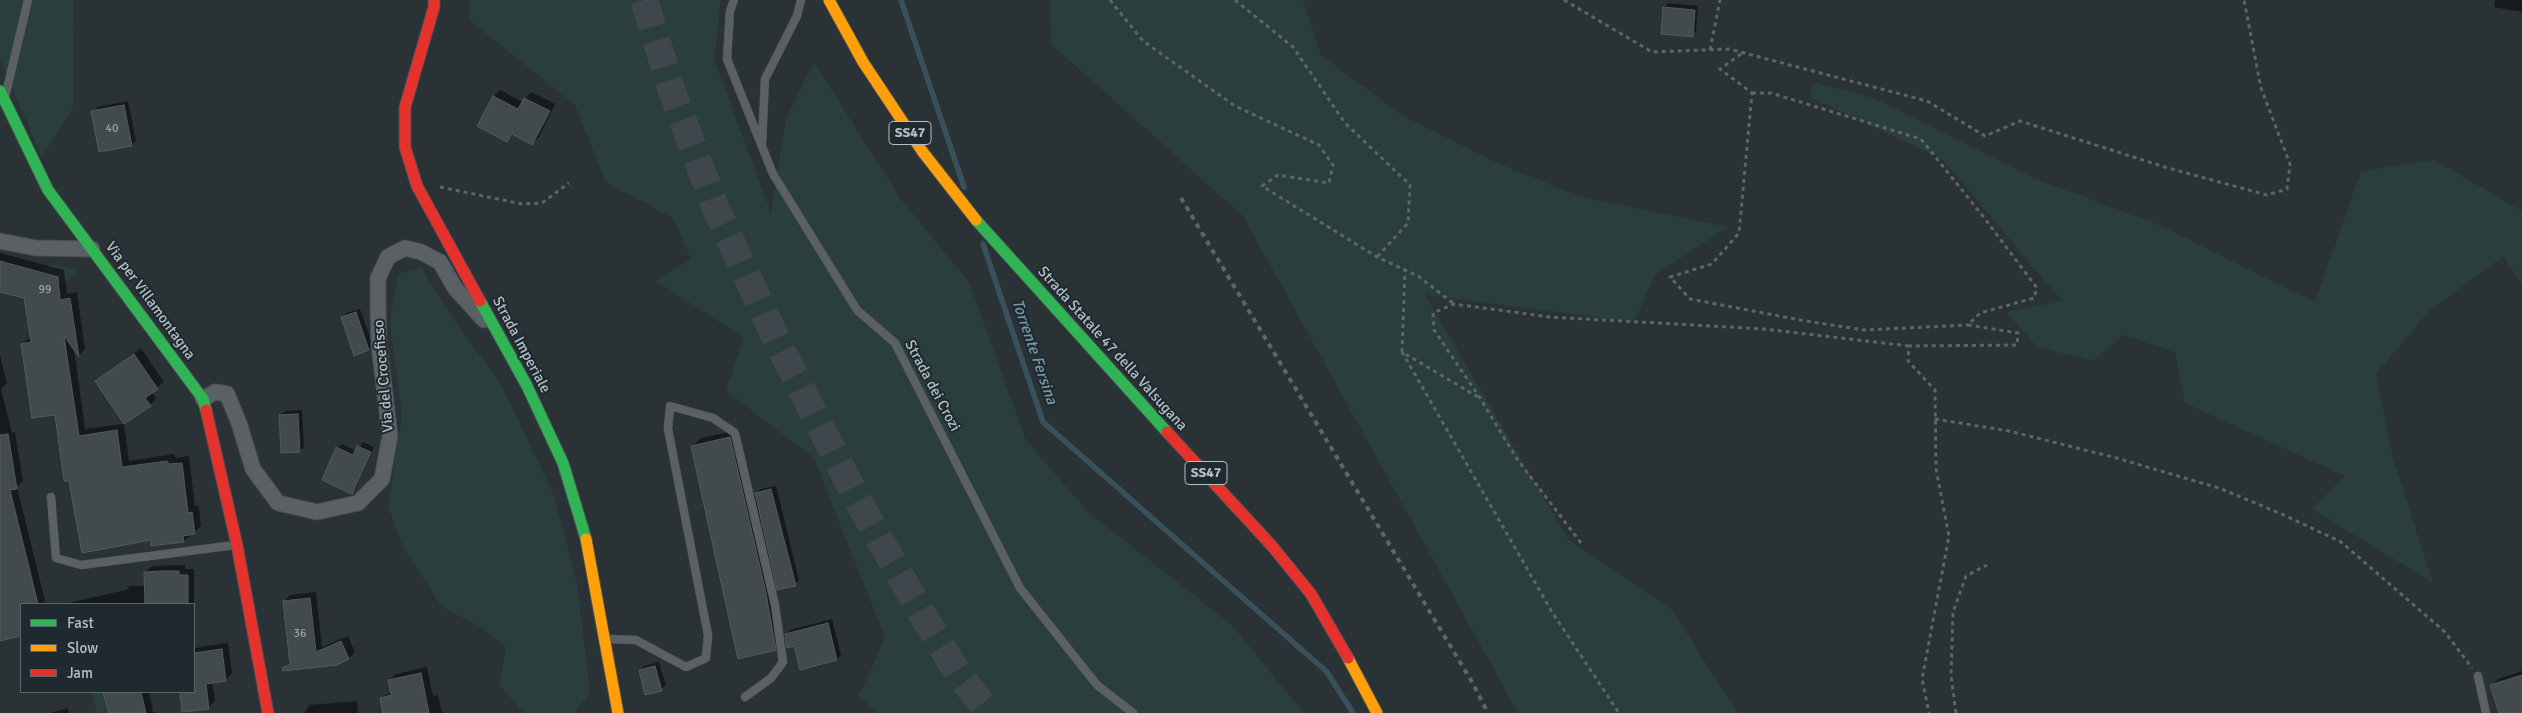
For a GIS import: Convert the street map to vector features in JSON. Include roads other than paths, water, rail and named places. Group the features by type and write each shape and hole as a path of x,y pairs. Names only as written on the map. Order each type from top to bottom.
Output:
{"main road":[{"name":"Strada Imperiale","path":"434,0 434,7 405,107 406,147 417,186 502,338 527,386 562,463 586,539 618,713"},
{"name":"Strada Statale 47 della Valsugana","path":"829,0 863,62 922,152 962,204 1104,364 1272,546 1311,594 1342,646 1377,713"},
{"name":"Via per Villamontagna","path":"2,96 48,190 203,399 237,545 268,713"}],"street":[{"path":"0,241 36,248 92,249"},
{"name":"Via del Crocefisso","path":"203,399 215,392 227,394 239,423 253,469 278,503 317,512 358,503 382,479 390,436 379,345 378,278 388,257 405,248 422,252 440,262 460,293 502,338"}],"lane":[{"path":"2,96 28,0"},
{"name":"Strada dei Crozi","path":"734,0 730,11 727,59 773,174 857,310 896,343 1020,588 1097,685 1133,713"},
{"path":"762,147 765,79 798,16 801,0"},
{"path":"605,639 636,640 686,667 706,658 708,635 668,428 670,406 713,418 735,433 775,605 783,662 771,678 745,696"},
{"path":"51,497 56,558 81,565 237,545"},
{"path":"2478,676 2486,713"}],"waterway":[{"name":"Torrente Fersina","path":"901,0 964,187"},
{"name":"Torrente Fersina","path":"983,244 1043,422 1327,672 1353,713"}],"tunnel":[{"path":"644,0 672,91 715,207 779,345 858,501 922,614 957,672 989,713"}],"railway":[{"path":"1181,198 1472,682 1488,713"}]}
